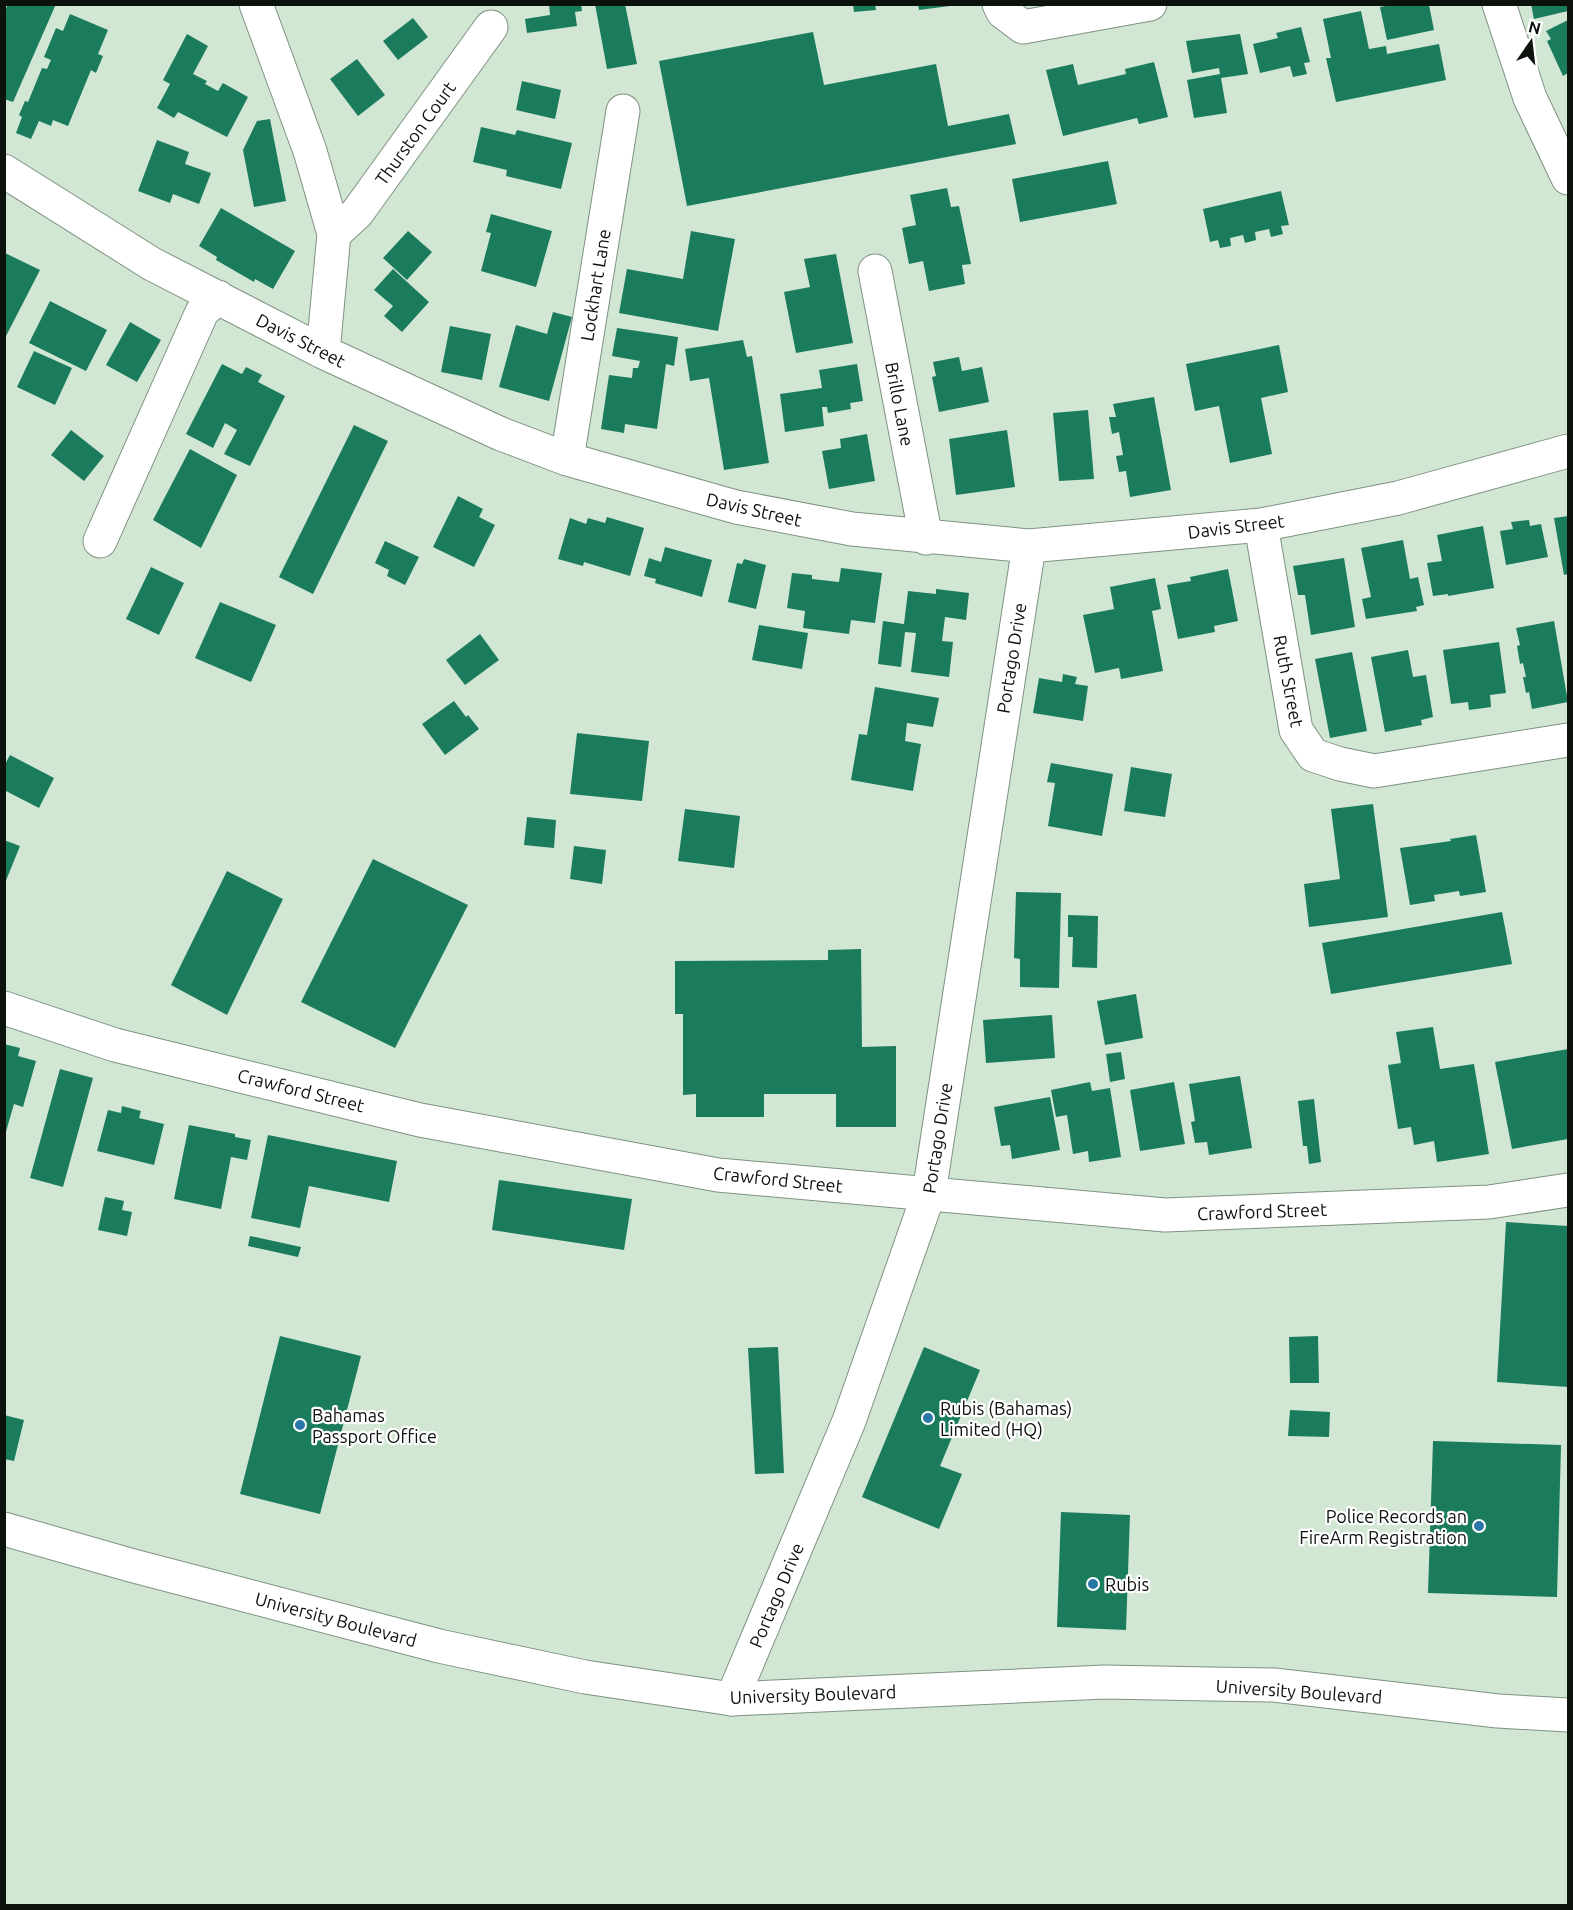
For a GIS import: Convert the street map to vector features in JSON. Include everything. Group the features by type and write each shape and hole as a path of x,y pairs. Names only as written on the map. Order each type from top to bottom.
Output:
{"street":[{"path":"256,4 310,151 334,234 323,352"},
{"path":"999,4 1003,12 1023,27 1150,4"},
{"path":"1499,4 1530,98 1569,178"},
{"name":"Thurston Court","path":"334,234 357,213 491,27"},
{"name":"Lockhart Lane","path":"567,459 623,111"},
{"name":"Davis Street","path":"4,171 129,250 323,352 501,434 567,459 736,507 852,530 1029,546 1261,525 1398,498 1569,451"},
{"name":"Brillo Lane","path":"875,271 926,538"},
{"path":"100,541 202,312 218,297"},
{"name":"Ruth Street","path":"1261,525 1296,730 1313,755 1340,764 1374,771 1569,740"},
{"name":"Portago Drive","path":"732,1699 849,1421 929,1193 1029,546"},
{"name":"Crawford Street","path":"4,1008 115,1045 420,1120 718,1175 1165,1215 1489,1202 1569,1190"},
{"name":"University Boulevard","path":"4,1529 130,1565 439,1646 585,1677 732,1699 1105,1682 1274,1685 1498,1711 1569,1715"}],"building":[{"path":"8,4 56,4 13,102 4,99 4,13"},
{"path":"549,4 581,4 582,11 575,12 577,26 527,33 525,19 550,15"},
{"path":"595,4 625,4 637,64 607,69"},
{"path":"853,4 875,4 876,10 854,12"},
{"path":"918,4 950,4 950,6 919,10"},
{"path":"1531,4 1568,4 1568,11 1534,19"},
{"path":"1429,5 1434,30 1387,40 1380,7"},
{"path":"1361,11 1369,49 1386,46 1387,54 1439,44 1446,80 1336,102 1326,58 1331,58 1323,19"},
{"path":"70,14 108,30 98,54 103,56 96,73 91,70 68,126 53,120 51,126 39,121 31,139 16,133 22,117 19,115 25,101 28,102 42,68 47,69 51,60 44,57 56,28 63,31"},
{"path":"413,18 428,37 398,60 383,41"},
{"path":"1568,20 1568,73 1563,76 1547,41 1551,39 1546,31"},
{"path":"1301,27 1310,62 1304,63 1307,74 1293,77 1290,66 1260,73 1253,44 1278,38 1276,33"},
{"path":"813,32 824,85 936,64 948,126 1009,114 1016,144 687,206 659,61"},
{"path":"187,34 208,46 193,74 207,81 205,84 218,91 223,83 248,97 227,137 178,112 174,118 157,108 170,84 163,80"},
{"path":"1240,34 1248,74 1221,78 1227,113 1194,118 1187,80 1220,74 1219,68 1192,73 1186,41"},
{"path":"357,59 385,95 358,116 330,79"},
{"path":"1154,62 1168,117 1139,124 1137,118 1063,136 1046,70 1073,64 1078,85 1126,74 1125,69"},
{"path":"522,81 561,90 555,119 516,110"},
{"path":"270,119 286,201 254,207 243,150 257,121"},
{"path":"481,127 515,135 517,130 572,143 561,189 506,176 507,170 473,162"},
{"path":"157,140 189,152 185,164 211,173 199,204 173,194 170,203 138,191"},
{"path":"1108,161 1117,204 1020,222 1012,179"},
{"path":"947,188 951,207 959,206 971,264 962,265 965,284 929,291 923,261 909,264 902,228 916,225 910,195"},
{"path":"1281,191 1289,225 1281,226 1283,234 1271,237 1269,229 1255,232 1256,240 1245,243 1243,235 1230,238 1231,246 1220,248 1218,240 1210,242 1203,209"},
{"path":"221,208 295,251 273,289 255,279 254,282 216,260 217,257 199,246"},
{"path":"491,214 552,231 536,287 481,271 491,233 486,232"},
{"path":"408,231 432,252 407,280 383,258"},
{"path":"691,231 735,239 718,331 619,313 627,269 683,279"},
{"path":"5,253 40,270 5,338"},
{"path":"836,254 853,343 796,353 784,292 810,287 804,259"},
{"path":"393,269 429,302 402,332 384,316 393,306 374,290"},
{"path":"50,301 107,330 86,371 29,343"},
{"path":"553,312 572,317 549,401 499,387 516,325 547,334"},
{"path":"130,322 161,340 137,382 106,365"},
{"path":"450,326 491,334 482,380 441,372"},
{"path":"617,328 678,337 674,366 666,364 657,429 625,424 624,433 601,429 609,375 632,378 633,368 638,368 640,361 612,356"},
{"path":"743,340 747,357 752,356 769,463 724,470 709,378 690,381 685,349"},
{"path":"1279,345 1288,392 1261,398 1272,454 1230,463 1219,406 1195,411 1186,364"},
{"path":"34,351 72,368 55,405 17,387"},
{"path":"959,357 962,371 982,367 989,402 939,412 932,377 936,376 933,362"},
{"path":"222,364 242,374 246,367 262,375 258,382 285,396 250,466 224,454 237,430 225,423 213,448 186,434"},
{"path":"857,364 863,401 850,403 851,409 828,413 827,407 822,407 824,426 785,432 780,394 822,388 819,370"},
{"path":"1154,397 1171,490 1130,497 1126,471 1119,472 1116,456 1123,455 1119,432 1112,434 1109,417 1116,417 1113,404"},
{"path":"1088,410 1094,479 1059,481 1053,413"},
{"path":"354,425 388,441 313,594 279,577"},
{"path":"71,430 104,456 84,481 51,455"},
{"path":"1007,430 1015,487 956,495 949,439"},
{"path":"867,434 875,481 829,489 822,451 841,448 840,439"},
{"path":"190,449 237,475 201,548 153,520"},
{"path":"458,496 483,509 479,517 495,525 474,567 433,547"},
{"path":"1568,516 1568,574 1564,575 1554,518"},
{"path":"607,517 644,528 630,576 584,562 583,566 558,559 570,518 586,524 588,518 605,523"},
{"path":"1529,520 1530,526 1541,524 1548,557 1506,565 1500,531 1513,529 1511,522"},
{"path":"1483,526 1494,588 1448,596 1448,594 1433,596 1427,563 1442,561 1437,535"},
{"path":"1403,540 1410,579 1418,577 1424,605 1416,607 1417,611 1366,619 1362,599 1371,597 1361,548"},
{"path":"385,541 419,557 405,585 387,576 389,570 375,563"},
{"path":"665,547 712,560 702,597 655,583 656,579 644,576 649,558 661,562"},
{"path":"1344,558 1355,627 1311,635 1305,595 1298,595 1293,566"},
{"path":"744,559 766,565 756,609 728,602 737,563 742,564"},
{"path":"151,567 184,583 159,635 126,619"},
{"path":"841,568 882,573 875,623 851,620 849,634 803,628 805,611 787,608 792,573 812,575 812,579 839,582"},
{"path":"1228,569 1238,621 1214,626 1215,632 1178,639 1167,585 1191,581 1190,577"},
{"path":"1155,578 1161,609 1152,611 1163,671 1121,679 1119,668 1095,673 1083,615 1114,609 1110,587"},
{"path":"936,589 969,593 966,620 945,617 942,641 953,642 949,677 911,672 916,633 905,632 901,667 878,664 883,621 904,624 908,591 936,594"},
{"path":"220,602 276,625 251,682 195,658"},
{"path":"1554,621 1568,702 1532,709 1529,692 1526,693 1523,663 1520,664 1517,646 1520,645 1516,628"},
{"path":"759,625 808,633 802,669 752,660"},
{"path":"480,634 499,660 465,685 446,660"},
{"path":"1499,642 1506,693 1490,695 1491,707 1469,710 1468,702 1451,704 1443,650"},
{"path":"1408,650 1413,677 1426,675 1433,717 1421,720 1422,725 1385,732 1371,657"},
{"path":"1352,652 1367,731 1330,738 1315,659"},
{"path":"1063,674 1077,677 1075,684 1088,686 1083,721 1033,713 1039,678 1062,682"},
{"path":"875,687 939,698 933,727 907,723 905,741 921,744 913,791 851,780 859,734 867,735"},
{"path":"454,701 479,729 445,755 422,724"},
{"path":"577,733 649,741 642,801 570,794"},
{"path":"10,755 54,778 39,808 4,790 4,766"},
{"path":"1051,763 1113,774 1102,836 1048,826 1055,783 1047,782"},
{"path":"1131,767 1172,774 1165,817 1124,811"},
{"path":"1373,804 1388,917 1309,927 1304,884 1340,879 1331,809"},
{"path":"685,809 740,816 734,868 678,861"},
{"path":"527,817 556,820 554,848 524,845"},
{"path":"1476,835 1486,892 1460,896 1459,891 1434,895 1435,901 1410,905 1400,848"},
{"path":"4,840 20,846 5,883 4,883"},
{"path":"574,846 606,850 602,884 570,879"},
{"path":"373,859 468,905 395,1048 301,1002"},
{"path":"227,871 283,899 227,1015 171,985"},
{"path":"1016,892 1061,893 1059,988 1020,987 1020,959 1014,958"},
{"path":"1502,912 1512,964 1331,994 1322,943"},
{"path":"1068,915 1098,916 1097,968 1072,967 1073,937 1068,937"},
{"path":"861,949 862,1047 896,1046 896,1127 836,1127 836,1094 764,1094 764,1117 696,1117 696,1094 683,1095 683,1014 675,1014 675,961 828,960 828,950"},
{"path":"1136,994 1143,1038 1105,1045 1097,1001"},
{"path":"1052,1015 1055,1058 986,1063 983,1020"},
{"path":"1433,1027 1440,1069 1474,1064 1489,1154 1437,1162 1434,1141 1414,1145 1411,1127 1398,1129 1388,1065 1401,1063 1396,1032"},
{"path":"4,1044 20,1048 18,1056 36,1061 23,1107 14,1104 5,1135"},
{"path":"1568,1049 1568,1139 1512,1149 1495,1062"},
{"path":"1121,1052 1125,1079 1110,1082 1106,1054"},
{"path":"60,1069 93,1078 63,1187 30,1178"},
{"path":"1240,1076 1252,1148 1209,1155 1207,1142 1195,1143 1191,1122 1195,1121 1189,1084"},
{"path":"1090,1082 1092,1091 1110,1088 1121,1157 1089,1162 1088,1151 1073,1154 1067,1115 1056,1117 1051,1090"},
{"path":"1174,1082 1185,1144 1140,1151 1130,1090"},
{"path":"1050,1097 1060,1150 1012,1159 1010,1145 1001,1146 994,1107"},
{"path":"1314,1099 1321,1162 1309,1164 1307,1146 1303,1146 1298,1101"},
{"path":"122,1106 141,1111 139,1118 164,1124 154,1165 97,1151 108,1110 121,1113"},
{"path":"189,1125 235,1134 235,1137 251,1140 247,1160 231,1157 221,1209 174,1199"},
{"path":"268,1135 397,1161 389,1202 309,1186 300,1228 251,1218"},
{"path":"499,1180 632,1199 624,1250 492,1230"},
{"path":"105,1197 124,1201 122,1210 132,1212 127,1236 98,1230"},
{"path":"1506,1222 1568,1226 1568,1387 1497,1382"},
{"path":"250,1236 301,1247 298,1257 248,1246"},
{"name":"Bahamas Passport Office","path":"280,1336 361,1356 320,1514 240,1494"},
{"path":"1318,1336 1319,1383 1290,1383 1289,1337"},
{"path":"778,1347 784,1473 755,1474 748,1348"},
{"name":"Rubis (Bahamas) Limited (HQ)","path":"924,1347 980,1370 940,1466 962,1474 939,1529 862,1497"},
{"path":"1290,1410 1330,1412 1329,1437 1288,1436"},
{"path":"4,1415 24,1420 14,1461 4,1459"},
{"path":"1433,1441 1561,1445 1557,1597 1428,1593"},
{"name":"Rubis","path":"1061,1512 1130,1515 1126,1630 1057,1627"}],"place":[{"name":"Rubis (Bahamas) Limited (HQ)","path":"928,1418"},
{"name":"Bahamas Passport Office","path":"300,1425"},
{"name":"Police Records an FireArm Registration","path":"1479,1526"},
{"name":"Rubis","path":"1093,1584"}]}
